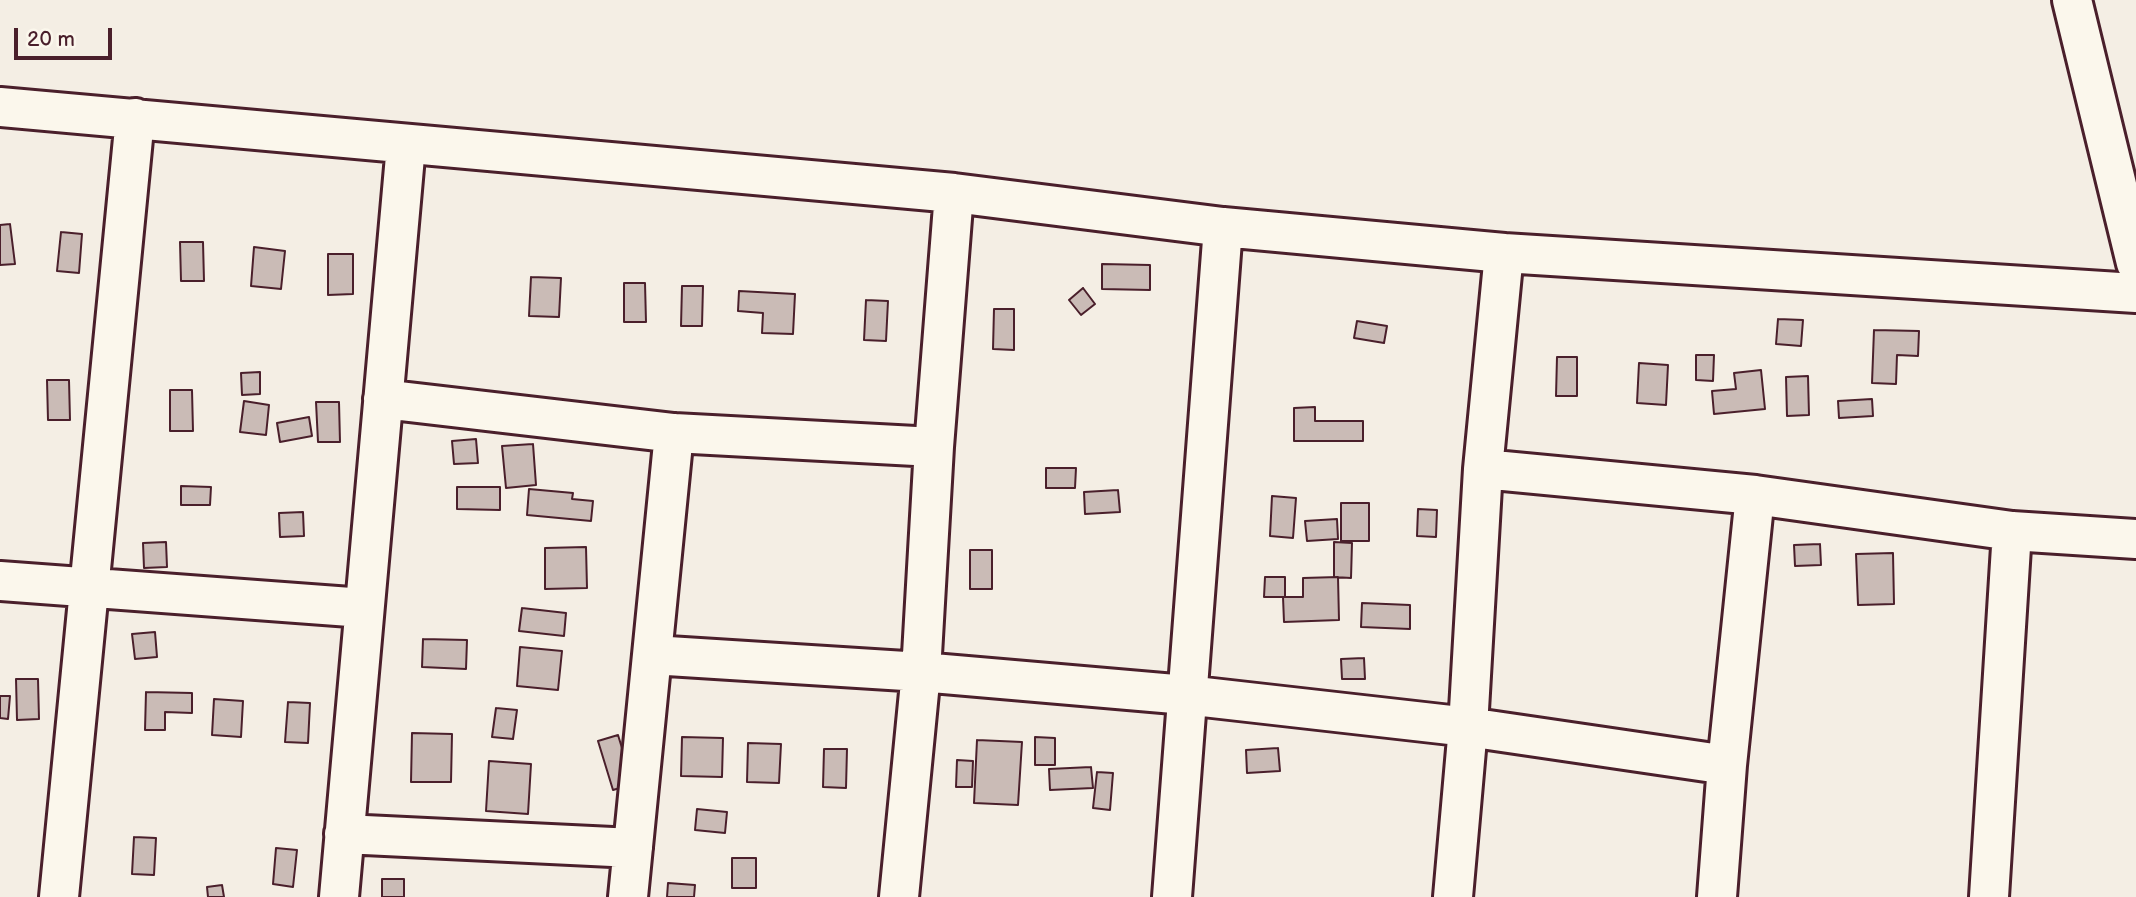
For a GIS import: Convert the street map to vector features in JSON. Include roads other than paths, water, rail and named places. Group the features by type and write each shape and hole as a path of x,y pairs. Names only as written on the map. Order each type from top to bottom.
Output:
{"street":[{"path":"2072,0 2136,263"},
{"path":"0,107 954,193 1223,227 1504,253 2136,293"},
{"path":"59,897 135,118"},
{"path":"339,897 406,145"},
{"path":"899,897 922,672 934,447 954,193"},
{"path":"1171,897 1223,227"},
{"path":"1453,897 1468,727 1483,470 1504,253"},
{"path":"383,399 674,433 934,447"},
{"path":"628,897 674,433"},
{"path":"1483,470 1755,495 2011,531 2136,540"},
{"path":"1717,897 1727,765 1755,495"},
{"path":"1989,897 2011,531"},
{"path":"0,581 364,608"},
{"path":"652,655 922,672 1186,695 1468,727 1727,765"},
{"path":"344,834 633,848"}]}
